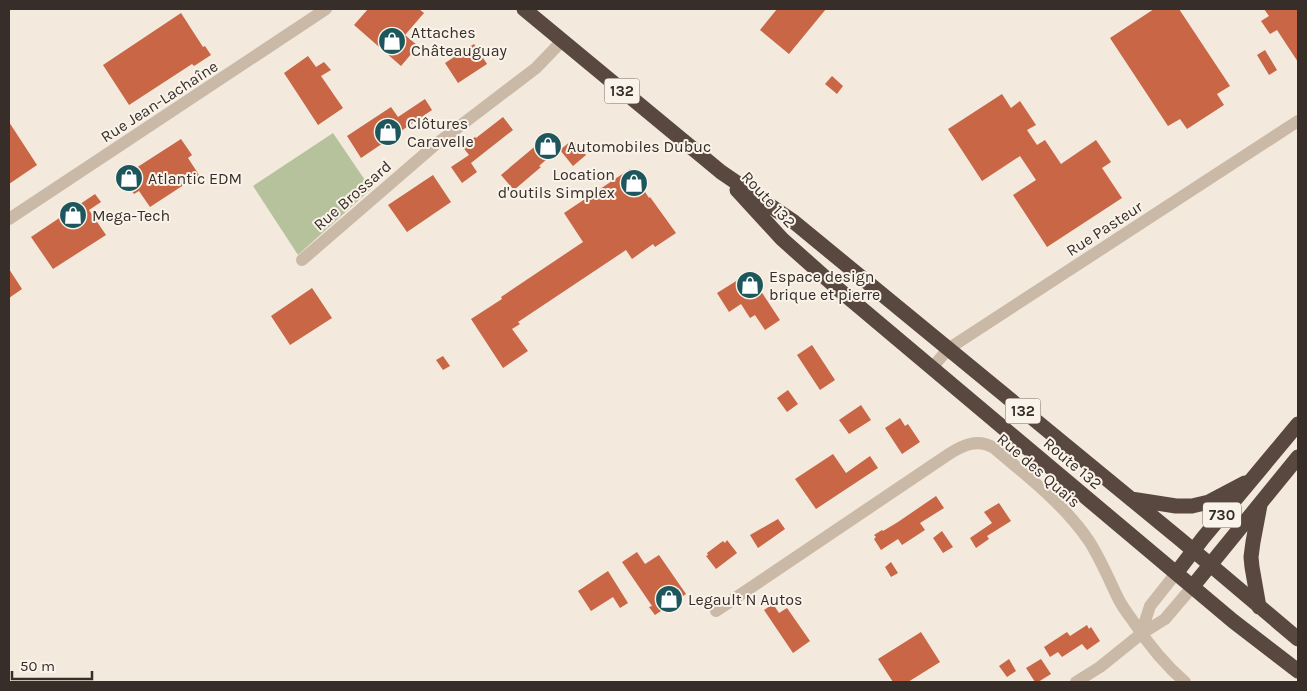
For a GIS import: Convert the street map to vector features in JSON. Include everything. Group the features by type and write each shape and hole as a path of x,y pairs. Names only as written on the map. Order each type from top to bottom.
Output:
{"highway":[{"name":"Route 132","path":"524,9 721,172 794,222 826,248 1193,550 1298,639"},
{"name":"Route 132","path":"721,172 777,234 811,266 1240,626 1298,671"},
{"path":"811,266 826,248"},
{"name":"730","path":"1193,550 1298,424"},
{"name":"730","path":"1210,565 1298,457"},
{"path":"1130,499 1176,506 1192,506 1209,502 1251,480"},
{"path":"1259,607 1251,557 1261,502"},
{"path":"1176,572 1193,550"},
{"path":"1193,586 1210,565"}],"street":[{"name":"Rue Jean-Lachaîne","path":"9,219 326,9"},
{"name":"Rue Brossard","path":"302,260 436,145 536,68 562,41"},
{"name":"Rue Pasteur","path":"932,368 948,349 1298,121"},
{"name":"Rue des Quais","path":"716,611 949,454 976,442 988,444 994,448 1063,508 1077,524 1090,542 1117,596 1142,634 1163,662 1185,682"},
{"path":"1142,634 1150,606 1176,572"},
{"path":"1076,682 1100,667 1142,634 1165,619 1193,586"}],"green space":[{"path":"333,133 371,189 298,255 253,186"}],"building":[{"name":"Attaches Châteauguay","path":"368,9 419,9 424,13 405,35 418,46 401,66 354,25"},
{"path":"777,9 826,9 789,54 760,30"},
{"path":"1154,9 1179,9 1230,86 1217,94 1224,105 1187,129 1180,119 1168,126 1110,38"},
{"path":"1264,9 1298,9 1298,62 1277,30 1270,34 1261,21 1269,16"},
{"path":"181,13 203,47 205,46 211,55 194,66 192,64 129,105 103,65"},
{"path":"474,44 487,64 458,83 445,63"},
{"path":"1265,50 1277,70 1269,75 1257,55"},
{"path":"308,56 316,67 324,62 331,70 321,76 343,108 318,125 284,73"},
{"path":"832,76 843,86 837,94 825,84"},
{"path":"1002,94 1011,108 1020,101 1036,125 1027,130 1037,145 1045,140 1061,164 1096,140 1111,162 1102,168 1122,198 1047,247 1013,195 1036,180 1020,156 982,181 948,129"},
{"path":"425,99 432,110 361,158 347,136 391,107 398,117"},
{"path":"503,117 513,130 471,163 477,172 462,183 451,167 469,155 462,146 476,138"},
{"path":"9,122 37,165 9,184"},
{"path":"545,138 556,151 539,166 541,167 514,190 501,175"},
{"path":"181,139 192,155 188,158 199,175 150,207 139,191 134,194 122,177"},
{"path":"572,140 586,155 573,166 560,150"},
{"path":"630,169 676,233 655,247 653,244 632,259 626,250 518,322 520,324 512,329 528,351 503,368 471,319 583,242 564,213"},
{"path":"433,175 451,202 407,232 388,205"},
{"path":"95,194 101,202 89,210 106,235 53,269 31,237"},
{"path":"9,269 22,289 9,298"},
{"path":"749,273 780,320 765,330 755,315 750,318 741,304 729,312 717,293"},
{"path":"312,288 332,318 290,345 271,316"},
{"path":"812,345 835,380 820,390 797,355"},
{"path":"443,356 450,366 443,370 436,360"},
{"path":"788,390 798,404 787,412 777,398"},
{"path":"861,405 871,420 849,434 839,420"},
{"path":"900,418 905,426 908,424 920,442 902,454 885,428"},
{"path":"833,454 846,473 870,456 878,468 816,509 795,479"},
{"path":"936,496 944,508 920,523 925,530 902,545 898,539 881,550 874,539 876,537 874,535 898,522"},
{"path":"999,503 1011,521 987,536 989,539 976,548 970,538 992,523 984,512"},
{"path":"778,519 785,529 758,548 750,535"},
{"path":"942,531 953,547 943,553 933,538"},
{"path":"727,540 737,553 716,569 706,556 708,555 707,553"},
{"path":"637,552 645,564 659,555 686,594 655,615 649,607 652,606 622,562"},
{"path":"891,562 898,573 891,577 885,567"},
{"path":"608,571 628,603 620,608 613,597 591,611 578,591"},
{"path":"773,604 779,613 787,608 810,641 793,653 764,610"},
{"path":"1087,625 1089,629 1091,627 1100,641 1087,650 1082,644 1062,657 1058,652 1050,657 1044,647 1067,632 1070,636"},
{"path":"921,632 940,662 908,682 893,682 878,659"},
{"path":"1009,659 1016,671 1007,677 999,666"},
{"path":"1041,659 1051,674 1035,682 1026,668"}],"place":[{"name":"Attaches Châteauguay","path":"392,41"},
{"name":"Clôtures Caravelle","path":"388,132"},
{"name":"Automobiles Dubuc","path":"548,146"},
{"name":"Atlantic EDM","path":"129,178"},
{"name":"Location d'outils Simplex","path":"634,183"},
{"name":"Mega-Tech","path":"73,215"},
{"name":"Espace design brique et pierre","path":"750,285"},
{"name":"Legault N Autos","path":"669,599"}]}
